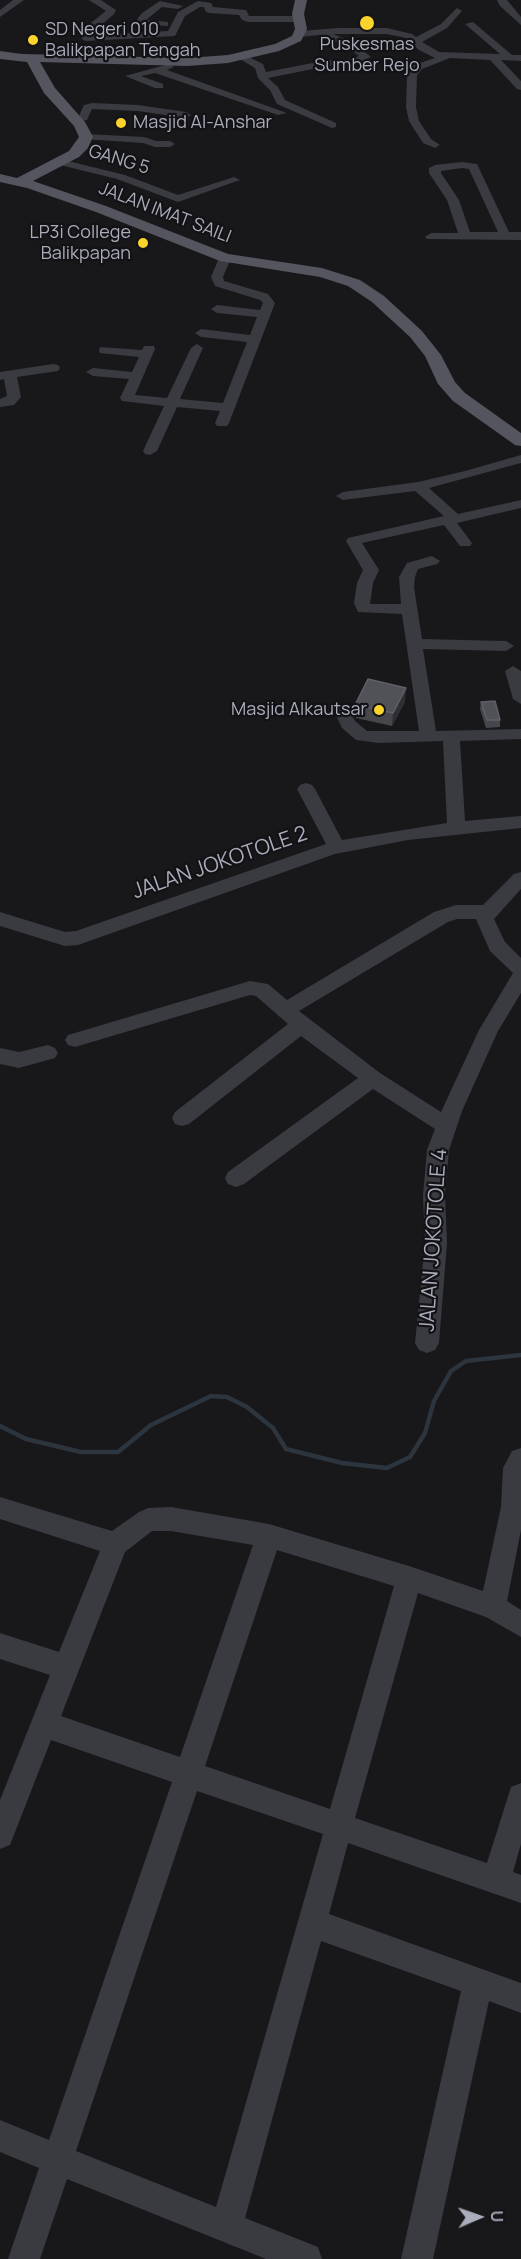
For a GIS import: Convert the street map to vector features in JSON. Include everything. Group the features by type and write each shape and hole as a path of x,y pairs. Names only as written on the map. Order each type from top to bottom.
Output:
{"main road":[{"path":"0,55 29,64 56,58 187,62 240,56 279,47 297,38 300,34 299,4 301,0"},
{"path":"18,178 60,162 79,150 86,136 29,64"},
{"path":"18,178 62,155 75,140 71,130 51,105 29,64"},
{"name":"JALAN IMAT SAILI","path":"18,178 225,258 322,273 354,283 370,293 406,324 461,386 521,428"},
{"name":"JALAN IMAT SAILI","path":"18,178 132,214 226,252 337,271 362,279 382,292 434,340 444,365 447,384 459,397 521,441"}],"street":[{"path":"0,14 19,0"},
{"path":"93,0 111,12 90,28 85,38 172,34 186,9 200,4 209,5 207,9 209,10 242,12 248,19 299,19"},
{"path":"500,3 521,22"},
{"path":"176,24 140,22 145,15 160,4 178,6"},
{"path":"417,41 444,26 457,11"},
{"path":"470,24 518,59"},
{"path":"300,34 374,30 409,36 429,52 446,57 518,59"},
{"path":"262,76 328,63 353,62 366,57 349,44 320,32"},
{"path":"72,58 143,44 143,35"},
{"path":"240,56 259,66 262,76 274,89 281,102 332,125"},
{"path":"435,144 427,141 414,121 411,107 412,75 418,67 446,57"},
{"path":"494,59 521,87"},
{"path":"154,101 133,93 119,81 130,76 187,62"},
{"path":"156,70 282,113"},
{"path":"130,76 159,86"},
{"path":"75,120 83,118 88,107 92,106 138,108 186,115"},
{"path":"86,136 147,140 155,144 169,139"},
{"name":"GANG 5","path":"60,162 121,177 180,199 234,180"},
{"path":"465,236 453,200 435,173 435,168 473,166 521,252"},
{"path":"431,237 514,236"},
{"path":"222,423 269,307 267,300 219,283 217,277 225,258"},
{"path":"217,309 266,314"},
{"path":"201,333 255,339"},
{"path":"150,451 197,348"},
{"path":"105,350 148,352 127,398 228,408"},
{"path":"0,403 9,402 14,397 5,376 53,368"},
{"path":"93,372 137,376"},
{"path":"343,496 418,486 468,475 521,459"},
{"path":"418,486 451,519 465,543"},
{"path":"410,608 364,609 362,603 365,582 371,570 353,541 521,504"},
{"path":"428,736 406,587 409,570 416,564 432,561"},
{"path":"415,644 506,646"},
{"path":"513,671 521,699"},
{"path":"341,709 348,724 362,736 379,738 521,734"},
{"path":"451,735 456,828"},
{"path":"306,789 337,847"},
{"name":"JALAN JOKOTOLE 2","path":"1,924 64,939 78,938 128,918 337,847 408,834 521,822"},
{"path":"521,878 488,912 485,919 492,939 521,969"},
{"path":"286,1010 441,917 456,912 488,912"},
{"name":"JALAN JOKOTOLE 4","path":"427,1343 436,1243 438,1150 446,1126 489,1030 521,976"},
{"path":"75,1040 250,988 261,989 301,1025 373,1078 446,1126"},
{"path":"182,1118 301,1025"},
{"path":"0,1056 19,1060 48,1053"},
{"path":"236,1178 373,1078"},
{"path":"493,1607 517,1509 515,1468 521,1459"},
{"path":"0,1508 115,1544"},
{"path":"0,1835 115,1544 148,1520 171,1519 269,1536 409,1578 493,1607 521,1624"},
{"path":"24,2259 269,1536"},
{"path":"226,2227 409,1578"},
{"path":"0,1646 65,1667"},
{"path":"44,1724 509,1885 521,1797"},
{"path":"313,1923 521,1998"},
{"path":"417,2259 478,1981"},
{"path":"0,2136 306,2259"}],"building":[{"path":"368,679 406,688 393,713 357,705"},
{"path":"495,701 500,720 487,720 481,702"}],"waterway":[{"path":"0,1426 26,1439 81,1452 118,1452 151,1425 211,1396 227,1397 247,1407 273,1428 286,1449 342,1463 387,1468 410,1457 425,1433 434,1401 451,1371 466,1361 521,1355"}],"place":[{"name":"Puskesmas Sumber Rejo","path":"367,23"},
{"name":"SD Negeri 010 Balikpapan Tengah","path":"33,40"},
{"name":"Masjid Al-Anshar","path":"121,123"},
{"name":"LP3i College Balikpapan","path":"143,243"},
{"name":"Masjid Alkautsar","path":"379,710"}]}
